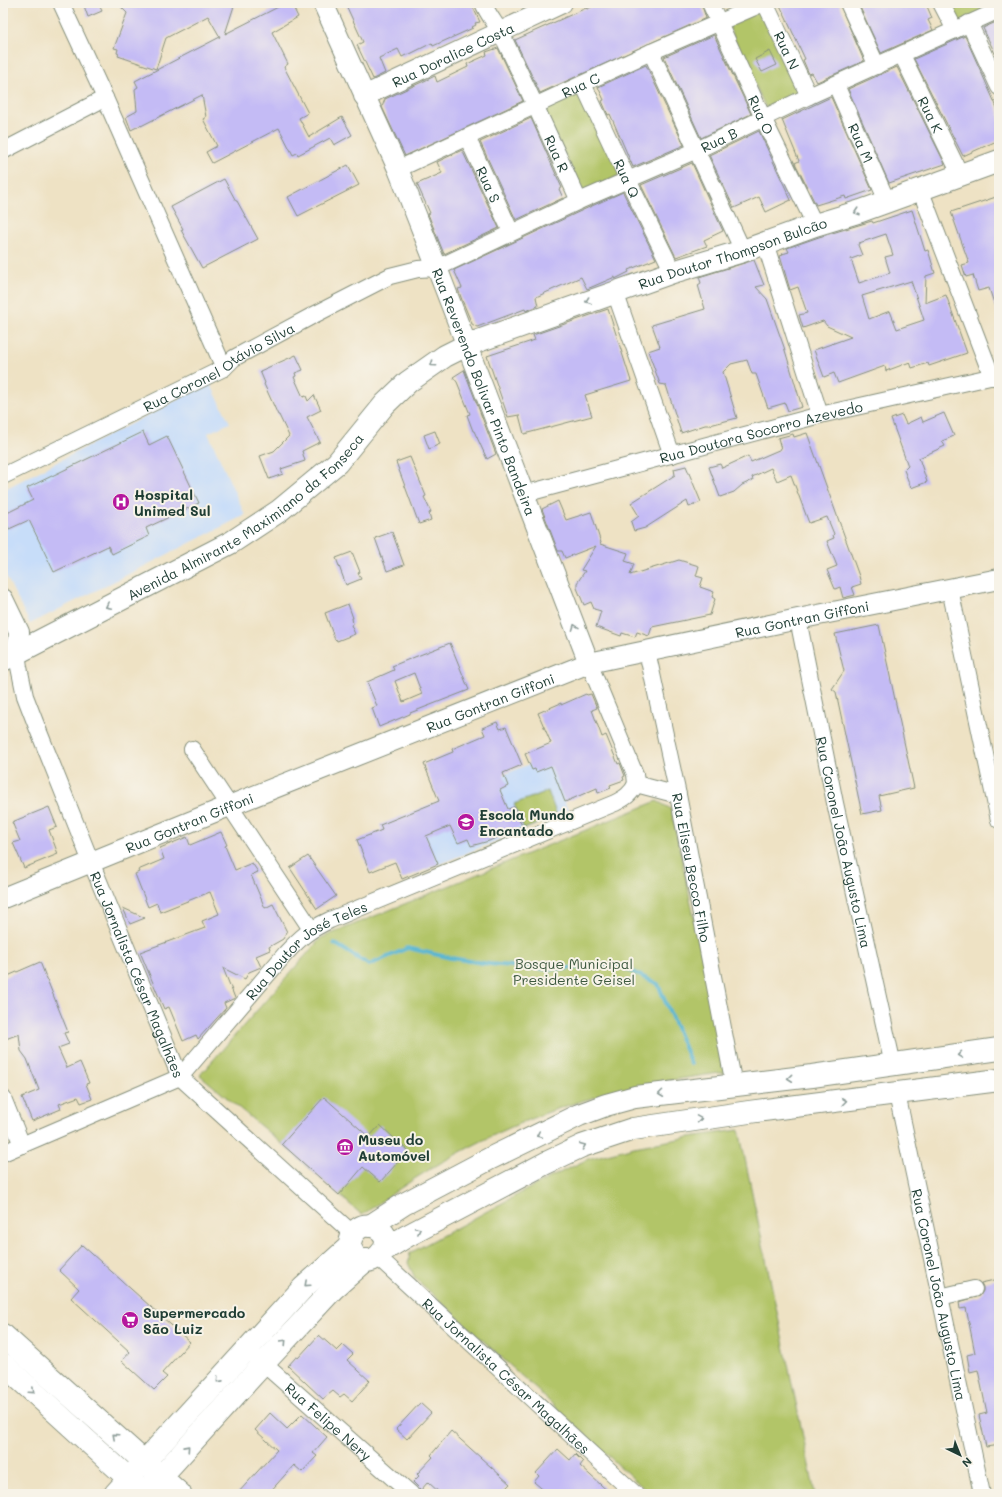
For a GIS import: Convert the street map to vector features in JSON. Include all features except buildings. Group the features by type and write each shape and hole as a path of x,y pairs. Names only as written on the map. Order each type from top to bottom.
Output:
{"main road":[{"name":"Rua Doutor Thompson Bulcão","path":"467,345 673,272 743,251 815,225 861,211 999,161"},
{"name":"Avenida Almirante Maximiano da Fonseca","path":"10,656 232,542 279,511 336,463 385,404 408,382 445,356 467,345"},
{"path":"3,1364 122,1486 146,1494 333,1289 367,1245 410,1200 579,1115 606,1105 635,1097 812,1076 999,1049"},
{"path":"812,1076 816,1104"},
{"path":"122,1486 303,1288 367,1245 407,1236 539,1166 582,1146 633,1129 749,1112 999,1080"},
{"path":"741,1084 749,1112"},
{"path":"3,1335 180,1494"}],"street":[{"path":"61,3 105,98 224,368"},
{"name":"Rua Reverendo Bolivar Pinto Bandeira","path":"323,3 398,169 589,663 635,774 636,784"},
{"name":"Rua R","path":"483,3 500,32 536,106 578,201"},
{"name":"Rua Doralice Costa","path":"364,96 562,3"},
{"name":"Rua O","path":"710,3 763,118 815,225"},
{"name":"Rua C","path":"398,169 651,52 764,3"},
{"name":"Rua N","path":"764,3 809,96"},
{"path":"848,3 877,66"},
{"path":"941,3 962,27 999,87"},
{"name":"Rua B","path":"437,268 578,201 698,150 809,96 962,27 996,8"},
{"path":"651,52 698,150 743,251"},
{"name":"Rua K","path":"902,54 960,174"},
{"name":"Rua Q","path":"583,84 673,272"},
{"name":"Rua M","path":"836,85 887,201"},
{"path":"3,151 105,98"},
{"name":"Rua S","path":"467,136 511,232"},
{"path":"920,189 996,376"},
{"path":"765,243 820,415"},
{"name":"Rua Coronel Otávio Silva","path":"3,476 224,368 234,358 390,276 418,269 437,268"},
{"path":"615,292 672,454"},
{"name":"Rua Doutora Socorro Azevedo","path":"524,494 820,415 996,376"},
{"name":"Rua Gontran Giffoni","path":"3,898 229,806 589,663 999,579"},
{"path":"950,589 999,820"},
{"path":"3,599 19,632 10,656"},
{"name":"Rua Coronel João Augusto Lima","path":"798,619 835,803 893,1065"},
{"name":"Rua Eliseu Becco Filho","path":"647,651 741,1084"},
{"name":"Rua Jornalista César Magalhães","path":"10,656 19,667 25,696 91,862 180,1077 367,1245 635,1494"},
{"path":"192,749 311,929"},
{"path":"636,784 678,795"},
{"name":"Rua Doutor José Teles","path":"3,1153 180,1077 286,953 311,929 624,799 636,784"},
{"name":"Rua Coronel João Augusto Lima","path":"897,1094 982,1494"},
{"path":"3,1098 22,1145"},
{"path":"940,1297 974,1289"},
{"name":"Rua Felipe Nery","path":"248,1349 411,1494"}],"shaded area":[{"name":"Hospital Unimed Sul","path":"210,383 230,423 208,433 245,515 30,624 3,570 3,490"},
{"name":"Escola Mundo Encantado","path":"547,757 569,812 402,879 380,825"}],"green space":[{"path":"947,3 988,3 990,9 958,24"},
{"path":"761,7 801,90 800,97 768,113 728,25"},
{"path":"578,94 584,97 621,174 584,194 545,114 546,109"},
{"path":"548,791 557,816 524,829 514,804"},
{"name":"Bosque Municipal Presidente Geisel","path":"657,801 671,809 727,1072 644,1085 575,1103 533,1118 491,1136 451,1157 414,1179 362,1215 282,1144 200,1075 321,938"},
{"path":"739,1130 815,1494 650,1494 415,1278 408,1263 410,1253 541,1182 588,1159 634,1147"}],"waterway":[{"path":"334,943 369,965 408,948 451,958 489,964 545,969 620,966 658,984 691,1064"}],"place":[{"name":"Hospital Unimed Sul","path":"121,502"},
{"name":"Escola Mundo Encantado","path":"466,822"},
{"name":"Museu do Automóvel","path":"345,1147"},
{"name":"Supermercado São Luiz","path":"130,1320"}]}
